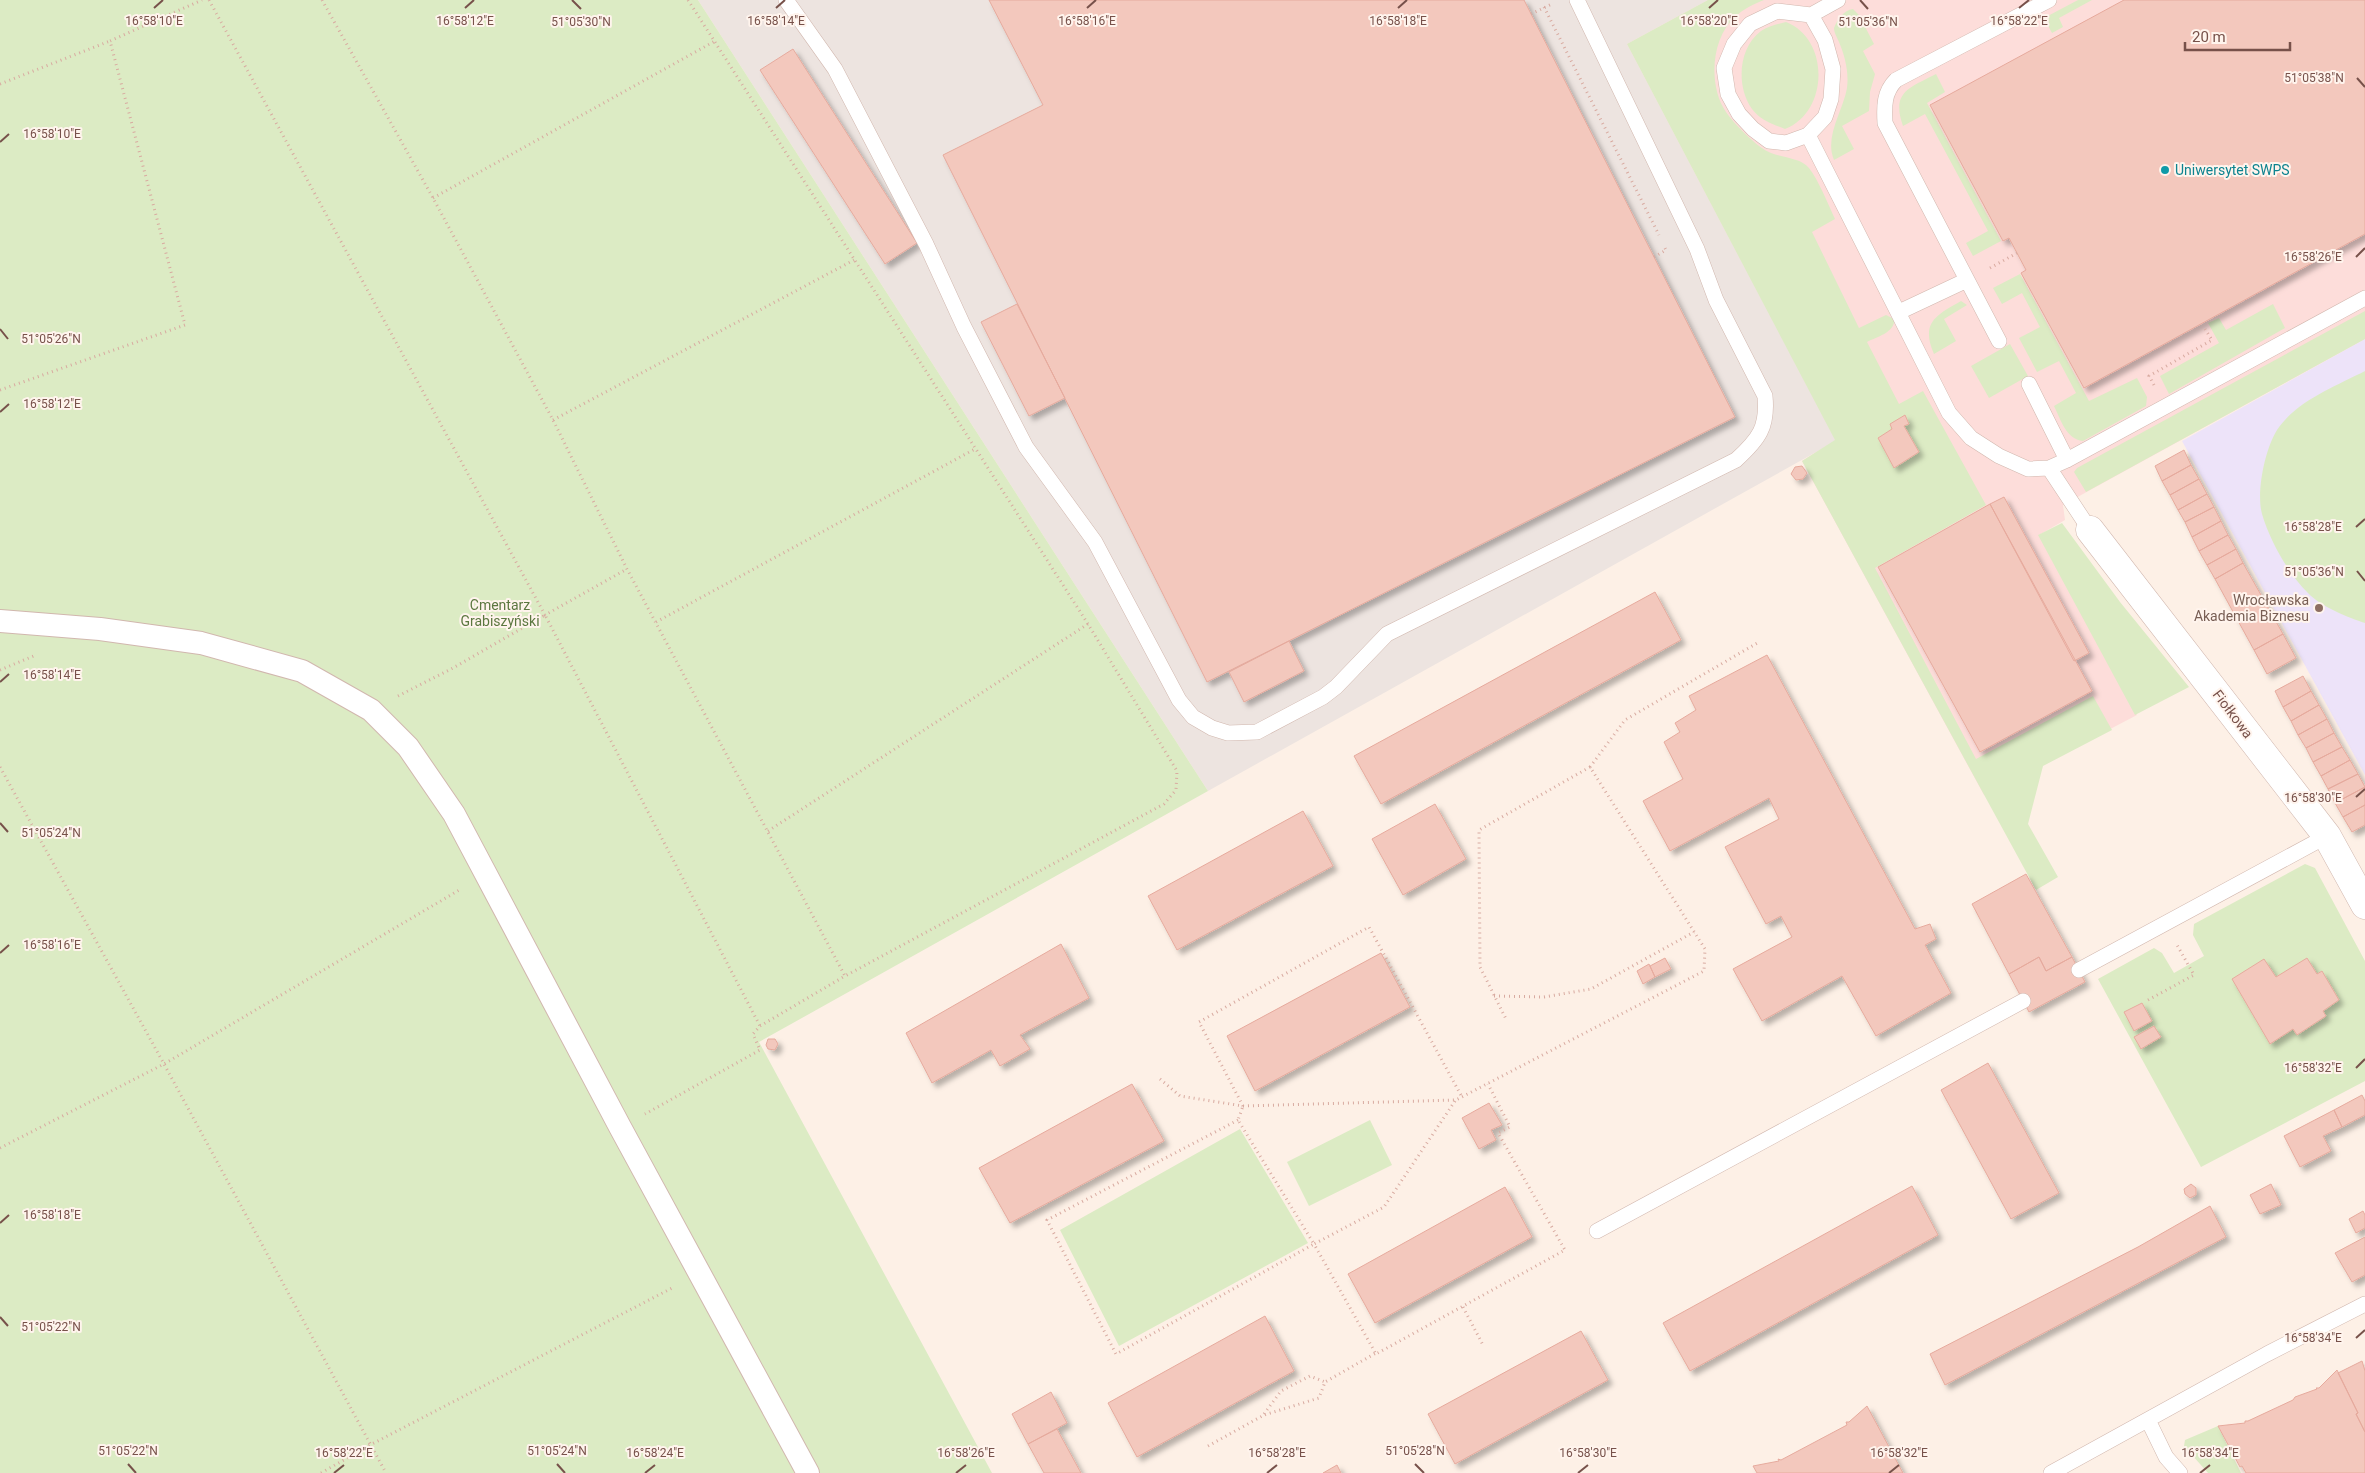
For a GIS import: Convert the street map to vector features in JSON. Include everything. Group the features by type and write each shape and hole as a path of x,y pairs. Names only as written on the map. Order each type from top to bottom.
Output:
{"street":[{"name":"Fiołkowa","path":"2090,530 2327,836 2365,905"},
{"path":"0,621 100,629 202,643 302,671 371,710 408,746 454,814 620,1128 701,1273 808,1473"}],"lane":[{"path":"786,0 835,68 926,244 964,327 1026,447 1096,542 1179,700 1193,717 1202,724 1228,733 1242,734 1257,732 1323,697 1336,688 1387,634 1736,460 1752,446 1762,431 1767,411 1765,396 1716,300 1697,248 1577,0"},
{"path":"1811,15 1825,40 1833,69 1831,99 1825,117 1808,135 1786,143 1769,141 1753,129 1739,114 1728,94 1724,68 1734,44 1750,24 1777,11 1811,15 1838,0"},
{"path":"1999,341 1885,123 1885,98 1889,88 1896,80 2049,0"},
{"path":"1808,135 1949,413 1971,438 1999,456 2028,469 2049,468 2067,460 2365,298"},
{"path":"1899,312 1967,280"},
{"path":"2029,384 2067,460"},
{"path":"2049,468 2090,530"},
{"path":"2079,970 2327,836"},
{"path":"1597,1231 2023,1001"},
{"path":"2051,1473 2267,1354 2365,1304"},
{"path":"2148,1420 2166,1457 2180,1473"}],"path":[{"path":"0,84 110,41 202,0"},
{"path":"209,0 545,615 760,1026"},
{"path":"322,0 433,198 553,420 627,568 845,976"},
{"path":"620,1128 760,1050 753,1034 760,1026 845,976 1164,804 1176,790 1177,770 1088,624 688,0"},
{"path":"1531,14 1559,0"},
{"path":"1544,8 1666,250 1654,257"},
{"path":"433,198 715,40"},
{"path":"0,390 185,325 110,41"},
{"path":"1967,280 2018,253"},
{"path":"553,420 854,260"},
{"path":"2165,407 2149,376 2212,340 2205,329"},
{"path":"656,622 976,449"},
{"path":"371,710 453,668 627,568"},
{"path":"768,831 1088,624"},
{"path":"1506,1019 1480,967 1479,830 1590,767 1624,720 1759,642"},
{"path":"0,767 386,1473"},
{"path":"1160,1079 1180,1096 1243,1106 1456,1100 1704,971 1705,950 1590,767"},
{"path":"0,1148 164,1064 486,874"},
{"path":"2148,1000 2194,975 2166,924"},
{"path":"1456,1100 1384,1207 1116,1354 1047,1220 1238,1120 1243,1106 1199,1022 1369,927 1462,1097"},
{"path":"1494,996 1544,997 1591,989 1694,932"},
{"path":"1208,1446 1264,1415 1319,1398 1325,1382 1565,1250 1498,1133 1510,1127 1488,1084"},
{"path":"1238,1120 1314,1244 1376,1353"},
{"path":"321,1473 370,1445 701,1273"},
{"path":"1463,1307 1483,1345"},
{"path":"1264,1415 1280,1391 1310,1376 1325,1382"}],"shaded area":[{"path":"698,0 1708,0 1627,44 1836,441 1208,791"},
{"path":"1708,0 2365,0 2365,339 2063,505 2065,520 2039,535 2137,715 1984,795 1802,461 1835,440 1627,44"},
{"name":"Wrocławska Akademia Biznesu","path":"2365,339 2365,775 2182,441"}],"green space":[{"name":"Cmentarz Grabiszyński","path":"0,0 698,0 1208,791 759,1042 992,1473 0,1473"},
{"path":"1708,0 1764,0 1738,14 1727,26 1721,37 1715,63 1716,89 1720,101 1726,112 1758,146 1771,153 1801,162 1813,173 1835,219 1812,232 1859,328 1886,315 1894,319 1894,324 1889,331 1867,342 1899,404 1923,391 1986,505 1875,568 1976,759 2093,696 2112,730 2043,766 2028,824 2058,877 2036,890 1802,461 1835,440 1627,44"},
{"path":"2078,0 2092,0 2059,18 2063,27 2052,33 2044,18"},
{"path":"1853,9 1859,15 1874,44 1863,51 1875,74 1870,92 1869,111 1842,126 1854,149 1834,160 1831,142 1847,88 1847,70 1845,58 1834,28 1841,16"},
{"path":"1786,22 1800,31 1811,44 1817,59 1819,75 1816,92 1810,108 1799,120 1785,129 1767,121 1752,109 1743,90 1742,68 1744,57 1753,38 1761,31 1773,25"},
{"path":"1936,74 1945,92 1927,103 2001,241 1973,256 1966,243 1988,231 1925,114 1903,126 1900,115 1899,105 1905,92"},
{"path":"2020,274 2089,401 2137,378 2147,397 2146,406 2083,441 2072,437 2068,433 2054,406 2076,393 2059,361 2037,372 2019,338 2040,327 2022,293 2002,304 1993,288"},
{"path":"1961,301 1967,305 1944,319 1956,341 1934,354 1929,334 1933,321 1938,315"},
{"path":"2273,304 2285,328 2169,394 2160,376 2219,343 2208,323 2219,318 2226,330"},
{"path":"2365,311 2365,339 2086,492 2074,472 2077,468"},
{"path":"2010,344 2028,376 1989,398 1971,366"},
{"path":"2365,371 2365,623 2327,607 2313,598 2301,585 2280,556 2270,535 2262,514 2260,494 2265,459 2277,430 2285,420 2317,395"},
{"path":"2062,523 2120,602 2189,687 2135,715 2038,535"},
{"path":"2305,864 2315,868 2365,961 2365,1081 2201,1167 2098,979 2154,948 2162,953 2174,973 2204,956 2193,935 2194,924"},
{"path":"1370,1120 1392,1165 1309,1206 1287,1162"},
{"path":"1240,1129 1308,1243 1119,1346 1060,1230"},
{"path":"2218,1426 2241,1473 2208,1473 2184,1446 2185,1440"}],"building":[{"path":"989,0 1524,0 1735,417 1207,682 943,155 1043,105"},
{"name":"Uniwersytet SWPS","path":"2124,0 2365,0 2365,234 2084,388 2021,273 2026,270 2009,238 2003,241 1930,105"},
{"path":"793,49 917,243 885,264 760,70"},
{"path":"1017,304 1065,398 1029,416 981,322"},
{"path":"1905,415 1909,424 1904,426 1919,452 1894,468 1878,438 1892,429 1890,424"},
{"path":"2184,450 2191,465 2162,481 2155,466"},
{"path":"2191,465 2199,479 2170,495 2162,481"},
{"path":"1802,466 1807,473 1803,479 1796,480 1791,474 1795,467"},
{"path":"2199,479 2207,494 2178,510 2170,495"},
{"path":"2207,494 2214,507 2185,522 2178,510"},
{"path":"2004,497 2089,653 2074,661 1990,504"},
{"path":"1990,504 2092,691 1980,752 1878,567"},
{"path":"2214,507 2221,521 2192,537 2185,522"},
{"path":"2221,521 2228,535 2199,551 2192,537"},
{"path":"2228,535 2236,549 2207,565 2199,551"},
{"path":"2236,549 2243,563 2215,579 2207,565"},
{"path":"2243,563 2283,634 2254,650 2215,579"},
{"path":"1655,592 1681,640 1381,804 1354,756"},
{"path":"2283,634 2296,658 2267,674 2254,650"},
{"path":"1289,641 1304,671 1244,702 1229,672"},
{"path":"1767,655 1915,929 1930,924 1936,939 1925,945 1951,993 1876,1036 1842,976 1762,1021 1733,969 1792,937 1781,916 1766,924 1725,847 1779,819 1769,798 1670,851 1643,801 1683,779 1664,742 1680,732 1675,723 1696,710 1689,696"},
{"path":"2303,676 2311,691 2283,707 2275,691"},
{"path":"2311,691 2319,705 2291,721 2283,707"},
{"path":"2319,705 2327,719 2298,735 2291,721"},
{"path":"2327,719 2334,733 2306,748 2298,735"},
{"path":"2334,733 2342,747 2313,762 2306,748"},
{"path":"2342,747 2350,760 2321,776 2313,762"},
{"path":"2350,760 2358,774 2328,789 2321,776"},
{"path":"2358,774 2365,787 2335,803 2328,789"},
{"path":"2365,787 2365,805 2343,817 2335,803"},
{"path":"1435,804 1466,859 1403,895 1372,839"},
{"path":"2365,805 2365,825 2352,832 2343,817"},
{"path":"1303,811 1333,866 1177,950 1148,896"},
{"path":"2026,874 2072,957 2046,971 2039,957 2009,974 1972,904"},
{"path":"1061,944 1089,998 1020,1035 1030,1049 1000,1066 991,1050 932,1083 906,1033"},
{"path":"1381,953 1410,1007 1255,1091 1227,1036"},
{"path":"2039,957 2046,971 2072,957 2085,982 2029,1012 2009,974"},
{"path":"1665,958 1671,969 1655,977 1650,966"},
{"path":"2307,958 2317,974 2322,971 2339,1000 2323,1011 2326,1016 2297,1035 2293,1029 2270,1044 2232,979 2264,959 2276,977"},
{"path":"1649,964 1655,977 1643,984 1637,971"},
{"path":"2142,1003 2152,1021 2134,1031 2124,1012"},
{"path":"2154,1026 2161,1037 2141,1049 2134,1037"},
{"path":"768,1039 775,1039 778,1044 775,1050 768,1049 766,1045"},
{"path":"1988,1063 2059,1193 2011,1219 1941,1090"},
{"path":"1132,1084 1164,1141 1010,1223 979,1168"},
{"path":"2362,1095 2365,1101 2365,1115 2342,1127 2334,1110"},
{"path":"1489,1103 1502,1125 1491,1130 1496,1140 1479,1149 1462,1118"},
{"path":"2334,1110 2342,1127 2323,1136 2331,1151 2300,1167 2284,1136"},
{"path":"2191,1184 2196,1188 2196,1195 2190,1198 2185,1194 2184,1189"},
{"path":"2271,1184 2281,1205 2260,1214 2250,1195"},
{"path":"1912,1186 1938,1235 1690,1371 1663,1323"},
{"path":"1505,1187 1532,1237 1375,1323 1348,1274"},
{"path":"2210,1206 2226,1237 1945,1385 1930,1354 2138,1247"},
{"path":"2363,1211 2365,1215 2365,1228 2356,1233 2349,1219"},
{"path":"2365,1237 2365,1275 2352,1282 2335,1253"},
{"path":"1265,1316 1294,1371 1137,1457 1108,1403"},
{"path":"1581,1331 1608,1380 1455,1464 1428,1414"},
{"path":"2362,1361 2365,1371 2365,1432 2356,1414 2358,1413 2338,1373"},
{"path":"2337,1370 2365,1432 2365,1473 2246,1473 2242,1466 2240,1467 2218,1426 2245,1423 2245,1421 2293,1400 2295,1397 2319,1388"},
{"path":"1051,1392 1067,1423 1028,1444 1012,1414"},
{"path":"1867,1406 1903,1473 1757,1473 1753,1466 1779,1461 1778,1459 1781,1460 1847,1425 1846,1422 1849,1422"},
{"path":"1057,1429 1081,1473 1044,1473 1028,1444"},
{"path":"1337,1465 1341,1473 1323,1473"}],"place":[{"name":"Uniwersytet SWPS","path":"2165,170"},
{"name":"Wrocławska Akademia Biznesu","path":"2319,608"}]}
